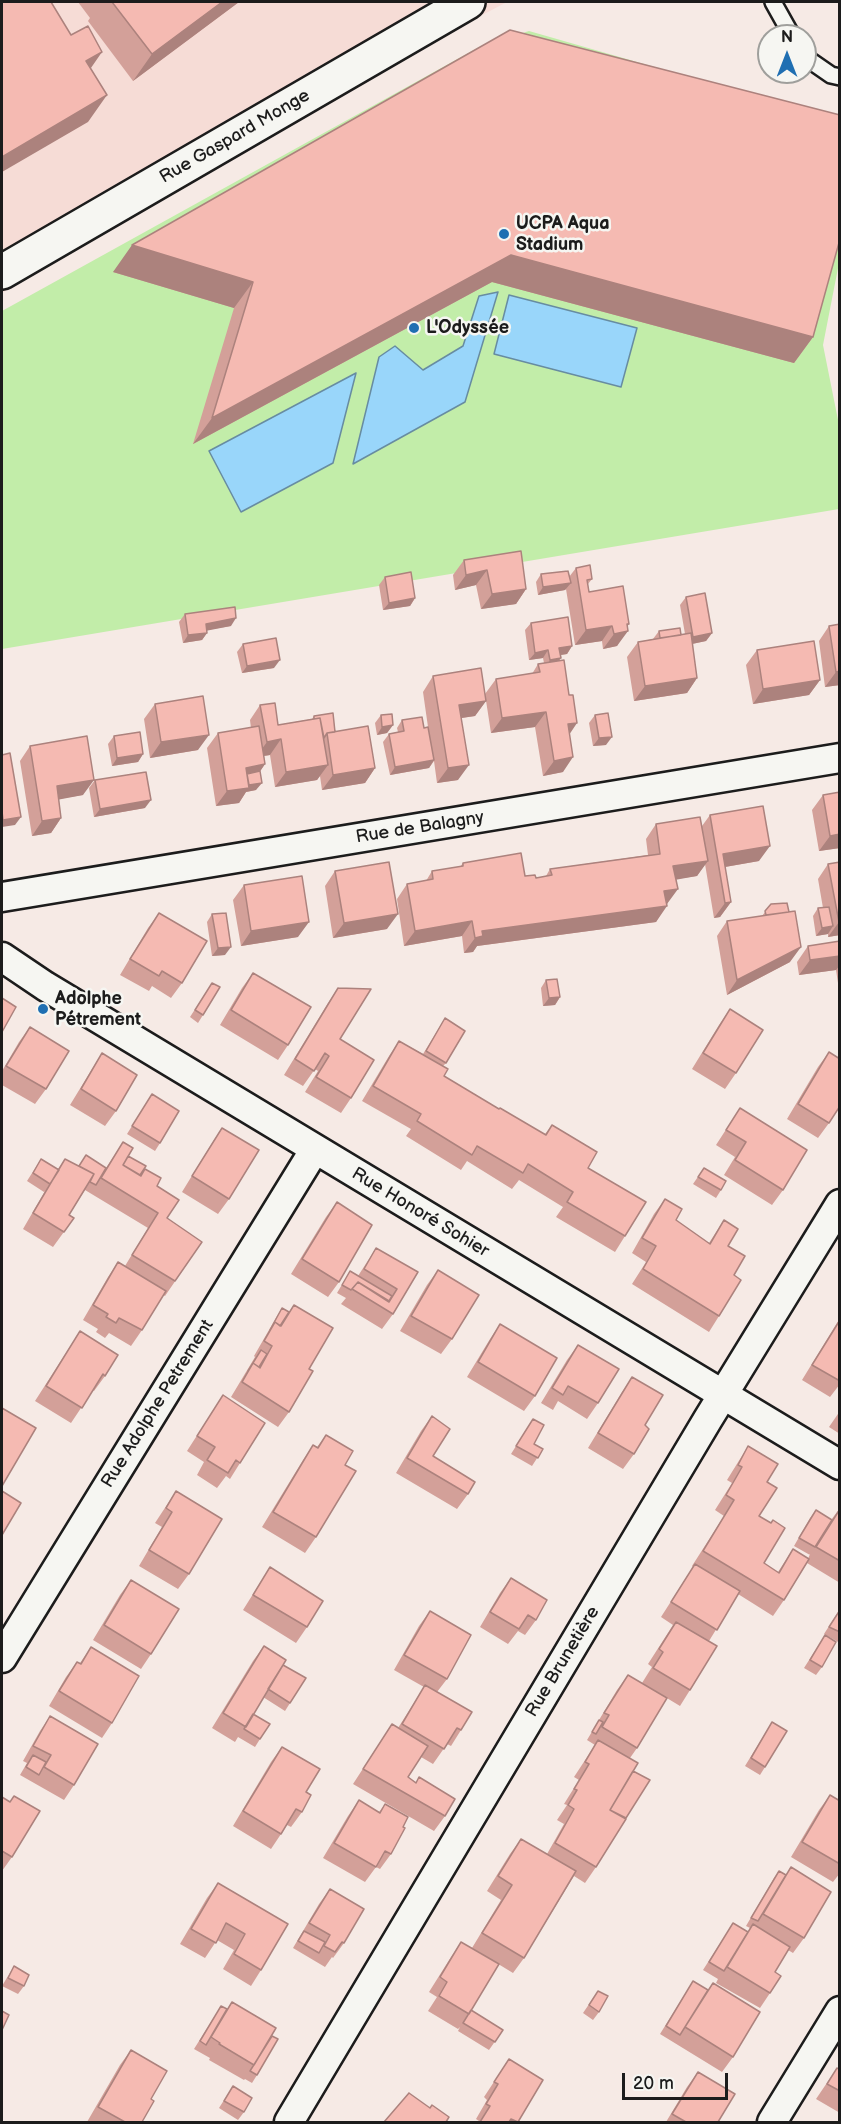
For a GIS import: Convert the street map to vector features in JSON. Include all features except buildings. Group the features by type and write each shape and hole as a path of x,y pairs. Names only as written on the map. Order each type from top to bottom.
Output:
{"street":[{"name":"Rue Gaspard Monge","path":"2,272 468,2"},
{"name":"Rue de Balagny","path":"2,897 840,758"},
{"name":"Rue Honoré Sohier","path":"2,957 45,986 840,1465"},
{"name":"Rue Adolphe Petrement","path":"2,1658 315,1149"},
{"name":"Rue Brunetière","path":"290,2122 722,1396 840,1204"},
{"path":"772,2122 840,2011"}],"lane":[{"path":"773,2 785,24"},
{"path":"817,65 831,75 840,77"}],"shaded area":[{"path":"2,2 507,2 410,53 2,293"}],"green space":[{"name":"L'Odyssée","path":"529,31 839,120 839,263 823,345 839,425 839,509 2,649 2,311 481,46"}],"water":[{"path":"498,292 465,402 353,464 379,357 395,346 423,370 463,346 479,296"},
{"path":"509,295 637,328 621,387 494,354"},
{"path":"356,373 333,463 241,512 209,451"}],"place":[{"name":"UCPA Aqua Stadium","path":"504,234"},
{"name":"L'Odyssée","path":"414,328"},
{"name":"Adolphe Pétrement","path":"43,1009"}]}
